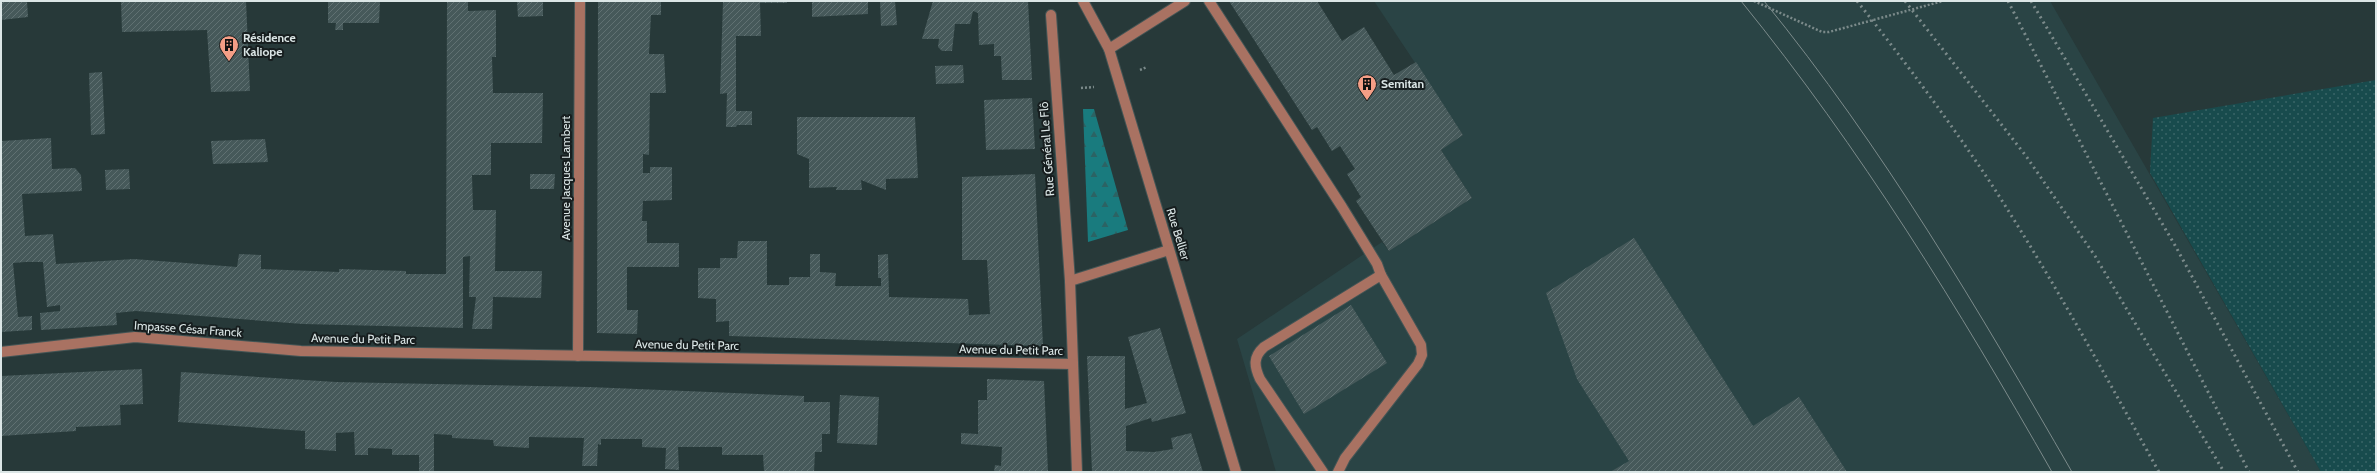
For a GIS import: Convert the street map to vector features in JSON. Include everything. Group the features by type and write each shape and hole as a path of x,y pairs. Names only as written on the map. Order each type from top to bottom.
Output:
{"street":[{"name":"Avenue Jacques Lambert","path":"578,356 580,1"},
{"path":"1109,49 1185,1"},
{"path":"1209,1 1342,206 1377,264 1419,340 1422,355 1418,364 1345,458 1338,472"},
{"name":"Rue Bellier","path":"1085,3 1109,49 1236,472"},
{"name":"Rue Général Le Flô","path":"1051,15 1070,281 1077,472"},
{"path":"1070,281 1170,250"},
{"path":"1323,472 1260,379 1255,366 1255,358 1264,347 1382,275"},
{"name":"Impasse César Franck","path":"1,352 135,337 301,351"},
{"name":"Avenue du Petit Parc","path":"301,351 1073,364"}],"path":[{"path":"1754,1 1822,32 1829,32 1943,1"}],"shaded area":[{"path":"1374,1 2050,1 2321,472 1276,472 1237,339 1382,242 1389,251 1472,198 1441,150 1463,135"},
{"path":"2376,80 2376,472 2321,472 2150,173 2153,118"}],"green space":[{"path":"1083,109 1094,109 1128,230 1088,242"}],"building":[{"path":"1,1 27,1 28,17 1,20"},
{"name":"Résidence Kaliope","path":"121,1 246,1 250,91 211,92 207,30 122,32"},
{"path":"328,1 380,1 379,23 343,23 343,30 335,30 336,23 328,23"},
{"path":"447,1 468,1 468,11 496,10 496,57 492,57 493,93 543,93 542,143 491,143 491,175 472,175 473,210 496,210 495,271 542,271 541,298 493,297 492,329 472,329 476,297 469,297 470,256 463,257 463,328 303,324 136,311 116,313 117,325 41,330 40,313 60,311 60,305 47,307 43,262 26,262 13,263 18,317 32,316 32,330 1,332 1,141 51,138 52,169 75,168 81,175 82,191 22,194 25,236 53,234 56,264 134,259 237,267 239,254 261,255 261,269 339,272 339,269 406,271 406,274 446,274"},
{"path":"517,1 543,1 543,16 518,17"},
{"path":"598,1 661,1 661,15 651,15 649,54 664,54 666,93 650,93 649,155 643,154 643,173 650,173 650,167 672,167 672,200 643,201 642,221 647,221 647,243 679,243 679,267 627,267 627,310 638,310 637,334 597,333"},
{"path":"787,1 787,3 760,3 761,36 736,36 736,111 752,111 752,125 726,127 727,93 720,94 723,2"},
{"path":"812,1 868,1 868,14 812,17"},
{"path":"880,1 895,1 897,25 881,26"},
{"path":"933,1 1028,1 1032,80 1002,80 1001,56 994,56 994,44 979,45 978,13 973,11 970,24 955,24 952,51 942,51 938,47 939,39 922,39"},
{"name":"Semitan","path":"1229,1 1317,1 1342,41 1364,27 1394,75 1416,62 1463,135 1441,150 1472,198 1389,251 1356,201 1361,197 1347,174 1355,169 1340,146 1332,151 1317,127 1312,130"},
{"path":"963,65 964,83 936,84 935,66"},
{"path":"102,72 105,134 91,135 89,73"},
{"path":"1032,98 1035,149 986,150 984,100"},
{"path":"797,117 915,117 918,178 886,179 886,190 861,180 862,190 836,190 837,187 809,188 809,159 797,154"},
{"path":"265,139 268,162 213,164 211,141"},
{"path":"129,169 130,189 106,190 105,170"},
{"path":"530,174 555,174 554,189 530,189"},
{"path":"1035,174 1043,346 729,336 729,321 716,322 716,299 698,298 698,268 720,268 720,258 737,258 738,241 767,241 767,285 789,285 789,277 810,277 810,254 820,254 820,272 836,273 835,286 881,286 881,278 878,278 878,255 888,254 889,297 968,299 969,315 990,314 987,260 962,260 962,177"},
{"path":"1634,238 1753,426 1799,397 1847,472 1610,472 1629,461 1577,379 1546,293"},
{"path":"1351,305 1387,363 1304,414 1269,356"},
{"path":"1160,328 1186,413 1152,422 1151,418 1126,426 1126,451 1154,452 1173,449 1171,438 1191,433 1203,472 1092,472 1087,356 1125,356 1125,409 1147,403 1128,337"},
{"path":"142,369 143,404 120,405 121,425 76,427 76,431 1,436 1,376"},
{"path":"181,372 336,382 589,387 804,396 804,402 830,402 830,434 822,434 822,452 815,452 814,472 811,472 764,471 763,455 722,455 722,447 678,447 679,470 665,469 666,448 642,447 642,439 601,439 601,445 598,444 597,466 582,466 584,438 529,437 529,448 494,446 493,440 452,438 452,435 434,434 434,472 419,472 419,455 392,455 392,449 368,448 368,455 355,455 354,432 336,433 336,451 305,449 305,431 178,422"},
{"path":"987,379 1044,381 1048,472 994,472 995,465 1001,466 1002,447 961,444 961,433 978,434 978,400 987,400"},
{"path":"840,395 879,397 877,445 837,443"}],"tram line":[{"path":"1741,1 1827,114 1906,230 1981,350 2052,472"},
{"path":"1764,1 1808,56 1889,171 1965,290 2072,472"}],"railway":[{"path":"1857,1 1924,89 1988,179 2055,287 2159,472"},
{"path":"1905,1 2026,156 2095,256 2224,472"},
{"path":"2008,1 2249,472"},
{"path":"2031,1 2176,247 2298,472"}],"place":[{"name":"Résidence Kaliope","path":"229,62"},
{"name":"Semitan","path":"1367,101"}]}
